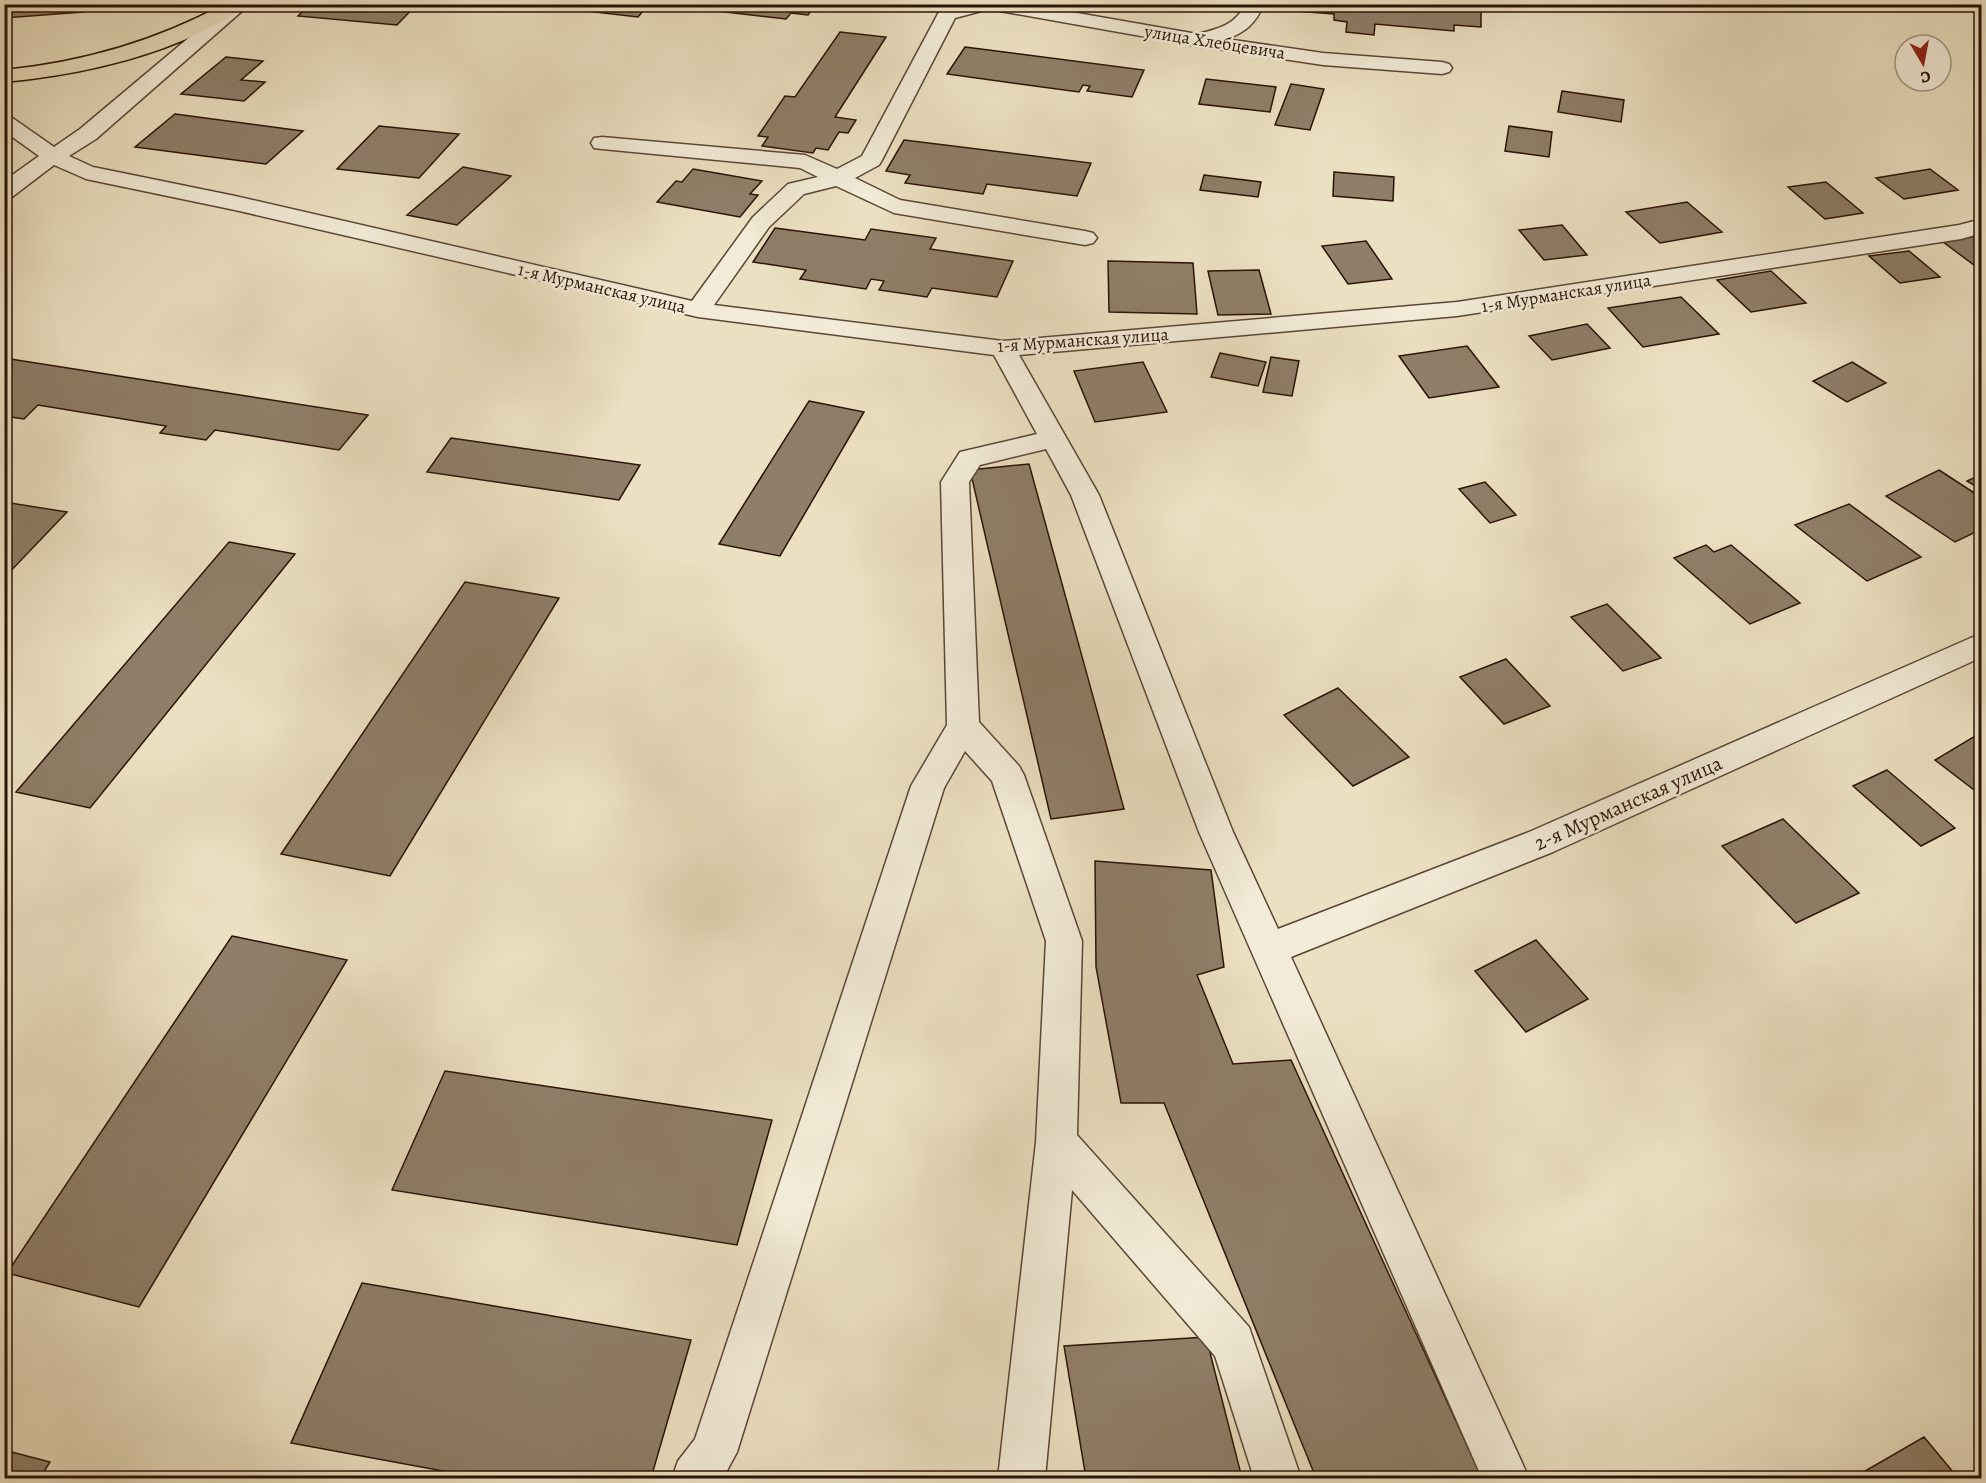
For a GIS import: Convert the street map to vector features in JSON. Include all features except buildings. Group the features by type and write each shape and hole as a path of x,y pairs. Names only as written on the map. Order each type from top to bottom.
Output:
{"main road":[{"path":"4,76 71,67 124,55 177,35 240,4"}],"street":[{"path":"4,192 28,173 88,134 240,4"},
{"name":"улица Хлебцевича","path":"698,310 761,222 796,189 836,179 871,160 947,14 988,4 1323,59 1442,68"},
{"path":"1197,40 1236,31 1253,12 1255,4"},
{"name":"1-я Мурманская улица","path":"4,121 54,157 86,172 235,203 698,310 1003,349 1458,309 1961,232 1982,226"},
{"path":"602,143 805,162 894,206 1085,238"},
{"path":"1003,349 1085,495 1216,832 1506,1479"},
{"path":"695,1479 714,1452 928,786 963,726 955,482 970,458 1053,439"},
{"name":"2-я Мурманская улица","path":"1269,949 1541,842 1982,644"},
{"path":"963,726 1007,775 1064,941 1056,1142 1021,1479"},
{"path":"1056,1142 1233,1342 1277,1479"}]}
